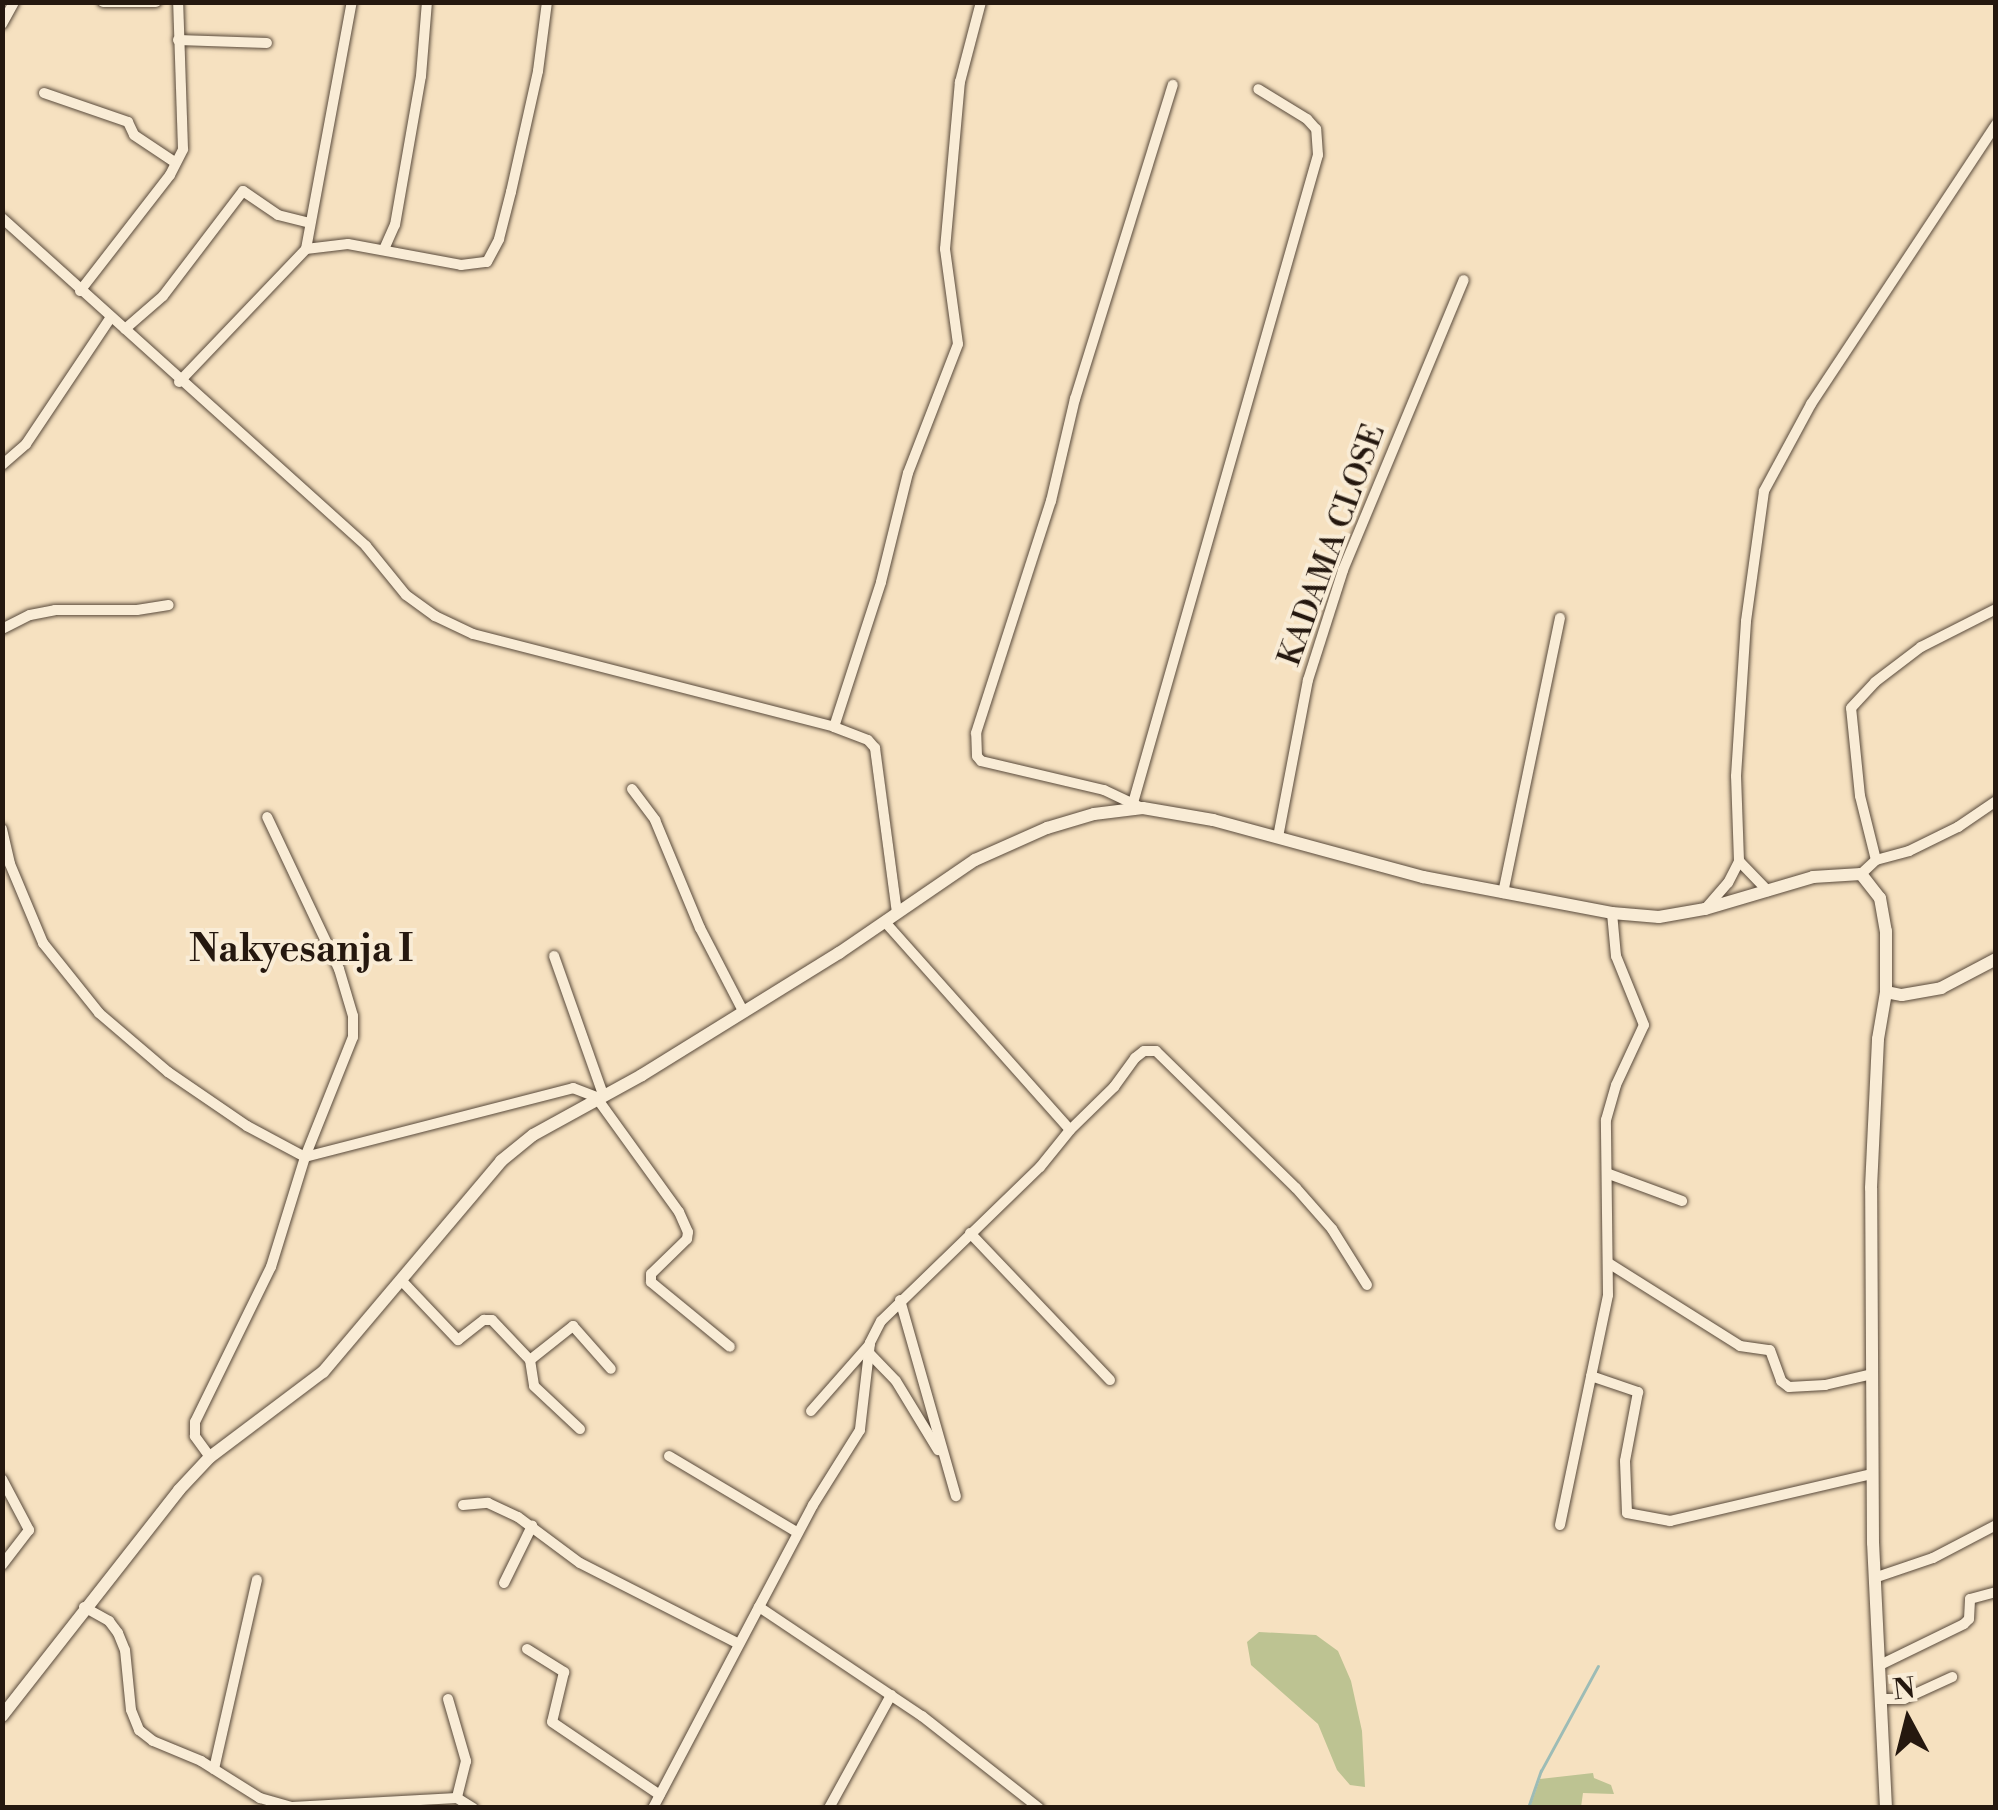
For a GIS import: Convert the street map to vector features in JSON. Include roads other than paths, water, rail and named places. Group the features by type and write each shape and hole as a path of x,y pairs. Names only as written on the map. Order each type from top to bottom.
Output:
{"street":[{"path":"3,24 14,2"},
{"path":"102,2 156,2"},
{"path":"80,291 176,163 184,134 178,2"},
{"path":"306,249 352,2"},
{"path":"386,247 395,225 421,76 427,2"},
{"path":"179,382 306,249 331,242 386,247 460,265 481,264 492,256 538,71 547,2"},
{"path":"834,727 881,582 908,473 958,344 945,249 950,176 960,82 982,2"},
{"path":"178,40 267,43"},
{"path":"1173,85 1075,399 1051,501 976,733 976,756 981,761 1104,790 1138,806 1278,837 1339,856 1503,893 1612,913 1659,916 1705,909 1813,878 1861,874 1876,860 1909,851 1958,827 1996,801"},
{"path":"1138,806 1318,155 1316,130 1307,119 1258,89"},
{"path":"44,93 128,122 134,135 176,163"},
{"path":"1705,909 1728,883 1738,862 1736,776 1746,621 1764,491 1811,404 1996,125"},
{"path":"125,329 163,296 242,191 278,215 310,223"},
{"path":"3,219 179,382 366,546 406,595 435,616 473,634 862,736 875,748 891,917 1070,1130"},
{"name":"KADAMA CLOSE","path":"1278,837 1308,680 1343,570 1464,280"},
{"path":"2,464 26,444 110,317"},
{"path":"2,629 55,610 137,610 169,604"},
{"path":"1876,860 1860,796 1849,723 1852,708 1875,682 1921,647 1996,609"},
{"path":"1503,893 1560,618"},
{"path":"632,789 654,820 700,928 743,1012"},
{"path":"2,1716 134,1542 210,1457 323,1372 501,1161 533,1135 743,1012 976,860 1047,828 1138,806"},
{"path":"210,1457 195,1436 195,1422 271,1267 306,1157 353,1036 353,1016 339,969 267,816"},
{"path":"2,829 10,864 44,943 99,1013 168,1072 247,1126 306,1157 573,1088 599,1096"},
{"path":"1738,862 1768,891"},
{"path":"1861,874 1880,898 1886,931 1886,992 1872,1148 1872,1474 1886,1808"},
{"path":"1560,1525 1610,1264 1606,1120 1616,1085 1644,1025 1616,956 1612,913"},
{"path":"554,956 599,1096 688,1232 687,1239 651,1274 651,1282 730,1348"},
{"path":"1886,992 1902,996 1941,988 1996,959"},
{"path":"653,1808 798,1533 860,1430 870,1349 881,1322 1040,1166 1144,1051 1156,1051 1308,1202 1354,1259 1368,1285"},
{"path":"1609,1174 1682,1202"},
{"path":"970,1233 1110,1380"},
{"path":"1610,1264 1740,1346 1770,1350 1781,1381 1788,1386 1825,1385 1872,1374"},
{"path":"401,1280 458,1340 488,1319 530,1360 534,1386 580,1428"},
{"path":"870,1349 924,1422 956,1496 900,1300"},
{"path":"530,1360 573,1326 610,1369"},
{"path":"811,1411 870,1349"},
{"path":"1591,1376 1638,1392 1625,1461 1628,1513 1670,1520 1872,1474"},
{"path":"669,1456 798,1533"},
{"path":"2,1479 29,1530 2,1565"},
{"path":"463,1504 488,1503 532,1526 580,1564 739,1644"},
{"path":"1877,1577 1933,1558 1996,1525"},
{"path":"504,1583 532,1526"},
{"path":"214,1769 257,1580"},
{"path":"1880,1664 1964,1624 1970,1619 1970,1599 1996,1592"},
{"path":"759,1606 890,1695 1040,1808"},
{"path":"84,1608 110,1621 125,1650 130,1710 139,1730 214,1769 258,1803 292,1806 457,1798 473,1808"},
{"path":"527,1650 564,1672 552,1722 660,1796"},
{"path":"1881,1699 1904,1699 1952,1677"},
{"path":"829,1808 890,1695"},
{"path":"448,1698 466,1761 457,1798"}],"waterway":[{"path":"1528,1808 1541,1771 1598,1666"}],"district":[{"name":"Nakyesanja I","path":"301,950"}]}
